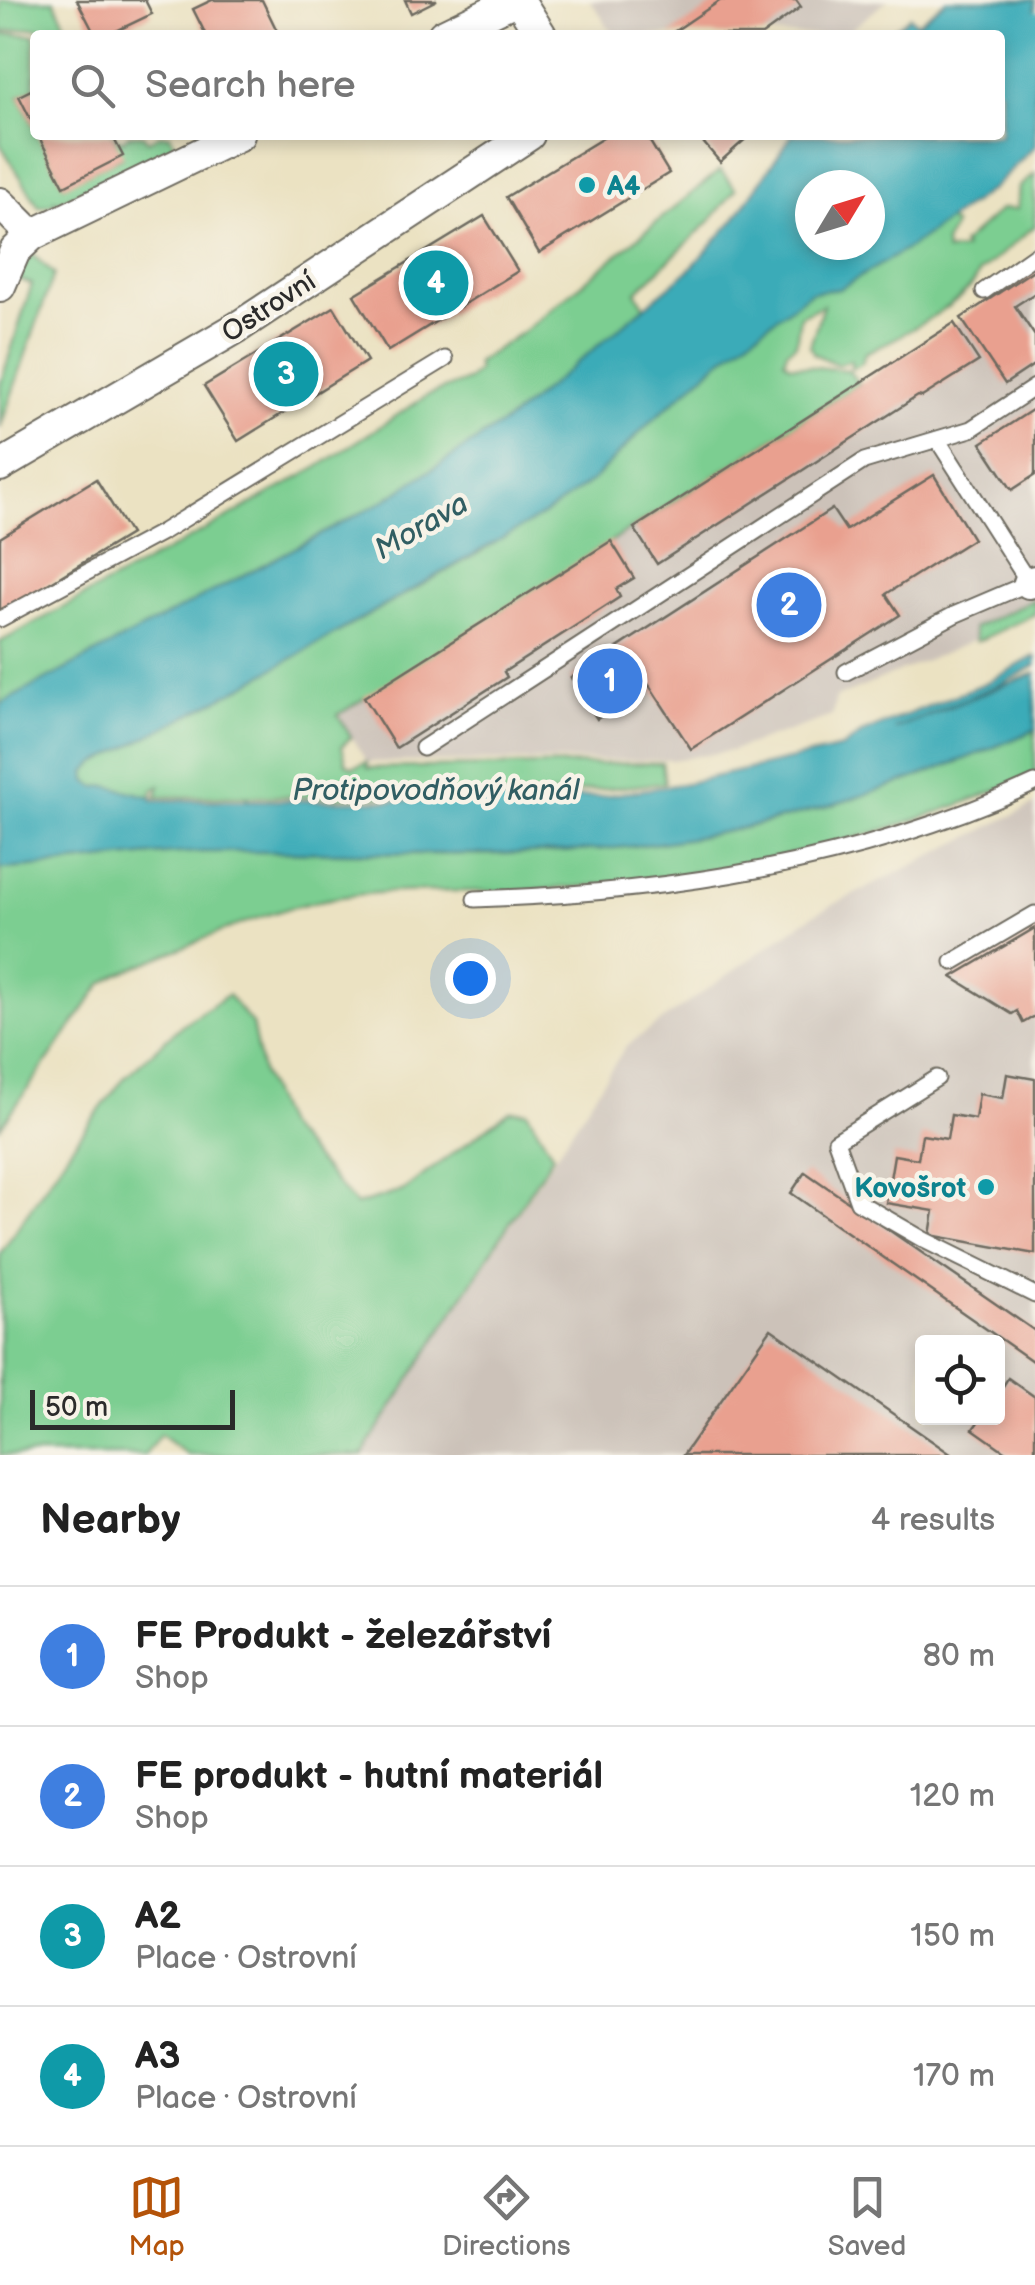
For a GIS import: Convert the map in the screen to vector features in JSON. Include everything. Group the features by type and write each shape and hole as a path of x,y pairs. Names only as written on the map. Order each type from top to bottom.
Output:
{"street":[{"path":"454,30 517,0 537,30"},
{"path":"0,286 16,251 32,235 229,140"},
{"name":"Ostrovní","path":"0,466 238,327 521,140"},
{"path":"0,203 32,235"}],"lane":[{"path":"984,291 1035,255"},
{"path":"0,619 164,531 445,359"},
{"path":"423,748 864,461 971,428 1035,386"},
{"path":"846,672 954,615 1032,582 937,439"},
{"path":"475,899 617,892 759,870 910,831 1035,783"},
{"path":"954,962 1035,914"},
{"path":"937,1078 836,1141 858,1202 1035,1295"}],"shaded area":[{"path":"590,0 888,0 850,30 611,30"},
{"path":"1035,274 1035,615 836,698 832,716 731,751 672,760 367,762 338,715"},
{"path":"1035,804 1035,1455 362,1455 626,1046 813,915"}],"green space":[{"path":"0,0 54,0 69,30 34,28 0,32"},
{"path":"0,35 30,35 30,90 19,96 30,118 30,140 41,140 64,185 122,157 114,140 172,140 175,145 58,202 54,200 54,204 39,207 0,144"},
{"path":"720,170 736,189 709,222 636,292 646,308 511,418 382,502 0,704 0,642 318,467 428,395 468,380 478,370 476,363 527,329"},
{"path":"1035,174 1035,226 979,273 961,296 929,319 865,353 862,363 851,369 851,360 838,365 814,354 810,346 823,305 800,316 796,344 784,360 790,365 848,370 859,384 338,715 351,737 342,746 346,763 352,767 367,762 368,768 662,763 665,783 534,796 156,797 160,786 153,790 152,797 108,786 95,787 87,781 86,772 95,764 238,689 482,551 593,480 649,423 724,357 811,292 839,289 948,219 954,226 945,243 946,252 964,249 962,244 1001,209 1017,209 1019,187"},
{"path":"32,254 54,274 0,428 0,385 32,284 14,278"},
{"path":"1035,599 1035,614 976,642 973,628"},
{"path":"1035,730 1035,774 918,819 798,853 676,876 614,883 523,891 352,895 297,906 219,932 102,984 0,1128 0,869 178,853 545,853 659,843 756,825 851,799"},
{"path":"228,995 252,1024 262,1073 285,1126 356,1205 402,1191 510,1111 527,1111 553,1155 362,1455 188,1455 160,1435 145,1455 0,1455 0,1254 72,1146 124,1078 183,1024"}],"water":[{"path":"946,0 1035,0 1035,31 1005,54 1005,30 893,30 910,16 917,24"},
{"path":"1035,44 1035,146 993,188 910,247 839,289 811,292 724,357 649,423 593,480 545,514 238,689 95,764 86,772 87,781 95,787 108,786 153,800 480,801 602,796 682,784 842,748 864,732 988,682 1035,656 1035,666 1001,684 894,729 1035,673 1035,730 851,799 756,825 659,843 488,854 178,853 0,869 0,704 382,502 511,418 690,269 735,219 789,140 1005,140 1005,68"}],"building":[{"path":"77,0 145,0 152,14 118,30 92,30"},
{"path":"212,0 262,0 277,30 204,30 193,9"},
{"path":"405,0 437,0 411,13"},
{"path":"721,0 796,0 801,7 769,30 676,30"},
{"path":"30,90 30,118 19,96"},
{"path":"41,140 115,140 123,156 64,186"},
{"name":"A4","path":"600,140 649,140 669,173 539,253 506,197"},
{"path":"701,140 744,140 720,162"},
{"path":"484,216 518,271 388,351 354,295"},
{"path":"1035,269 1035,293 1015,306 1035,336 1035,364 1005,384 961,318"},
{"path":"334,307 367,361 238,441 204,386"},
{"path":"954,323 979,361 657,564 634,528"},
{"path":"1035,408 1035,475 1012,490 981,443"},
{"path":"934,475 973,539 886,594 900,615 691,749 649,685 597,719 571,678 832,509 846,530"},
{"path":"96,479 130,534 0,613 0,538"},
{"path":"611,541 634,578 616,589 620,597 504,672 507,677 396,748 364,697"},
{"path":"1035,928 1035,1016 1023,1023 1017,1011 1012,1014 952,977"},
{"name":"Kovošrot","path":"1007,1074 1035,1079 1035,1254 930,1235 934,1211 886,1203 894,1155 918,1159 922,1135 947,1139 951,1115 975,1119 979,1094 1003,1098"},
{"path":"805,1172 1035,1331 1035,1363 1005,1342 1005,1335 995,1335 791,1193"},
{"path":"771,1329 952,1455 683,1455"},
{"path":"1008,1378 1035,1397 1035,1455 1010,1455 973,1429 976,1425 1005,1425"}],"waterway":[{"name":"Morava","path":"1005,60 1035,36"}],"place":[{"name":"A4","path":"587,185"},
{"name":"A3","path":"436,283"},
{"name":"A2","path":"286,374"},
{"name":"FE produkt - hutní materiál","path":"789,605"},
{"name":"FE Produkt - železářství","path":"610,681"},
{"name":"Kovošrot","path":"986,1187"}],"water label":[{"name":"Protipovodňový kanál","path":"436,790"}]}
